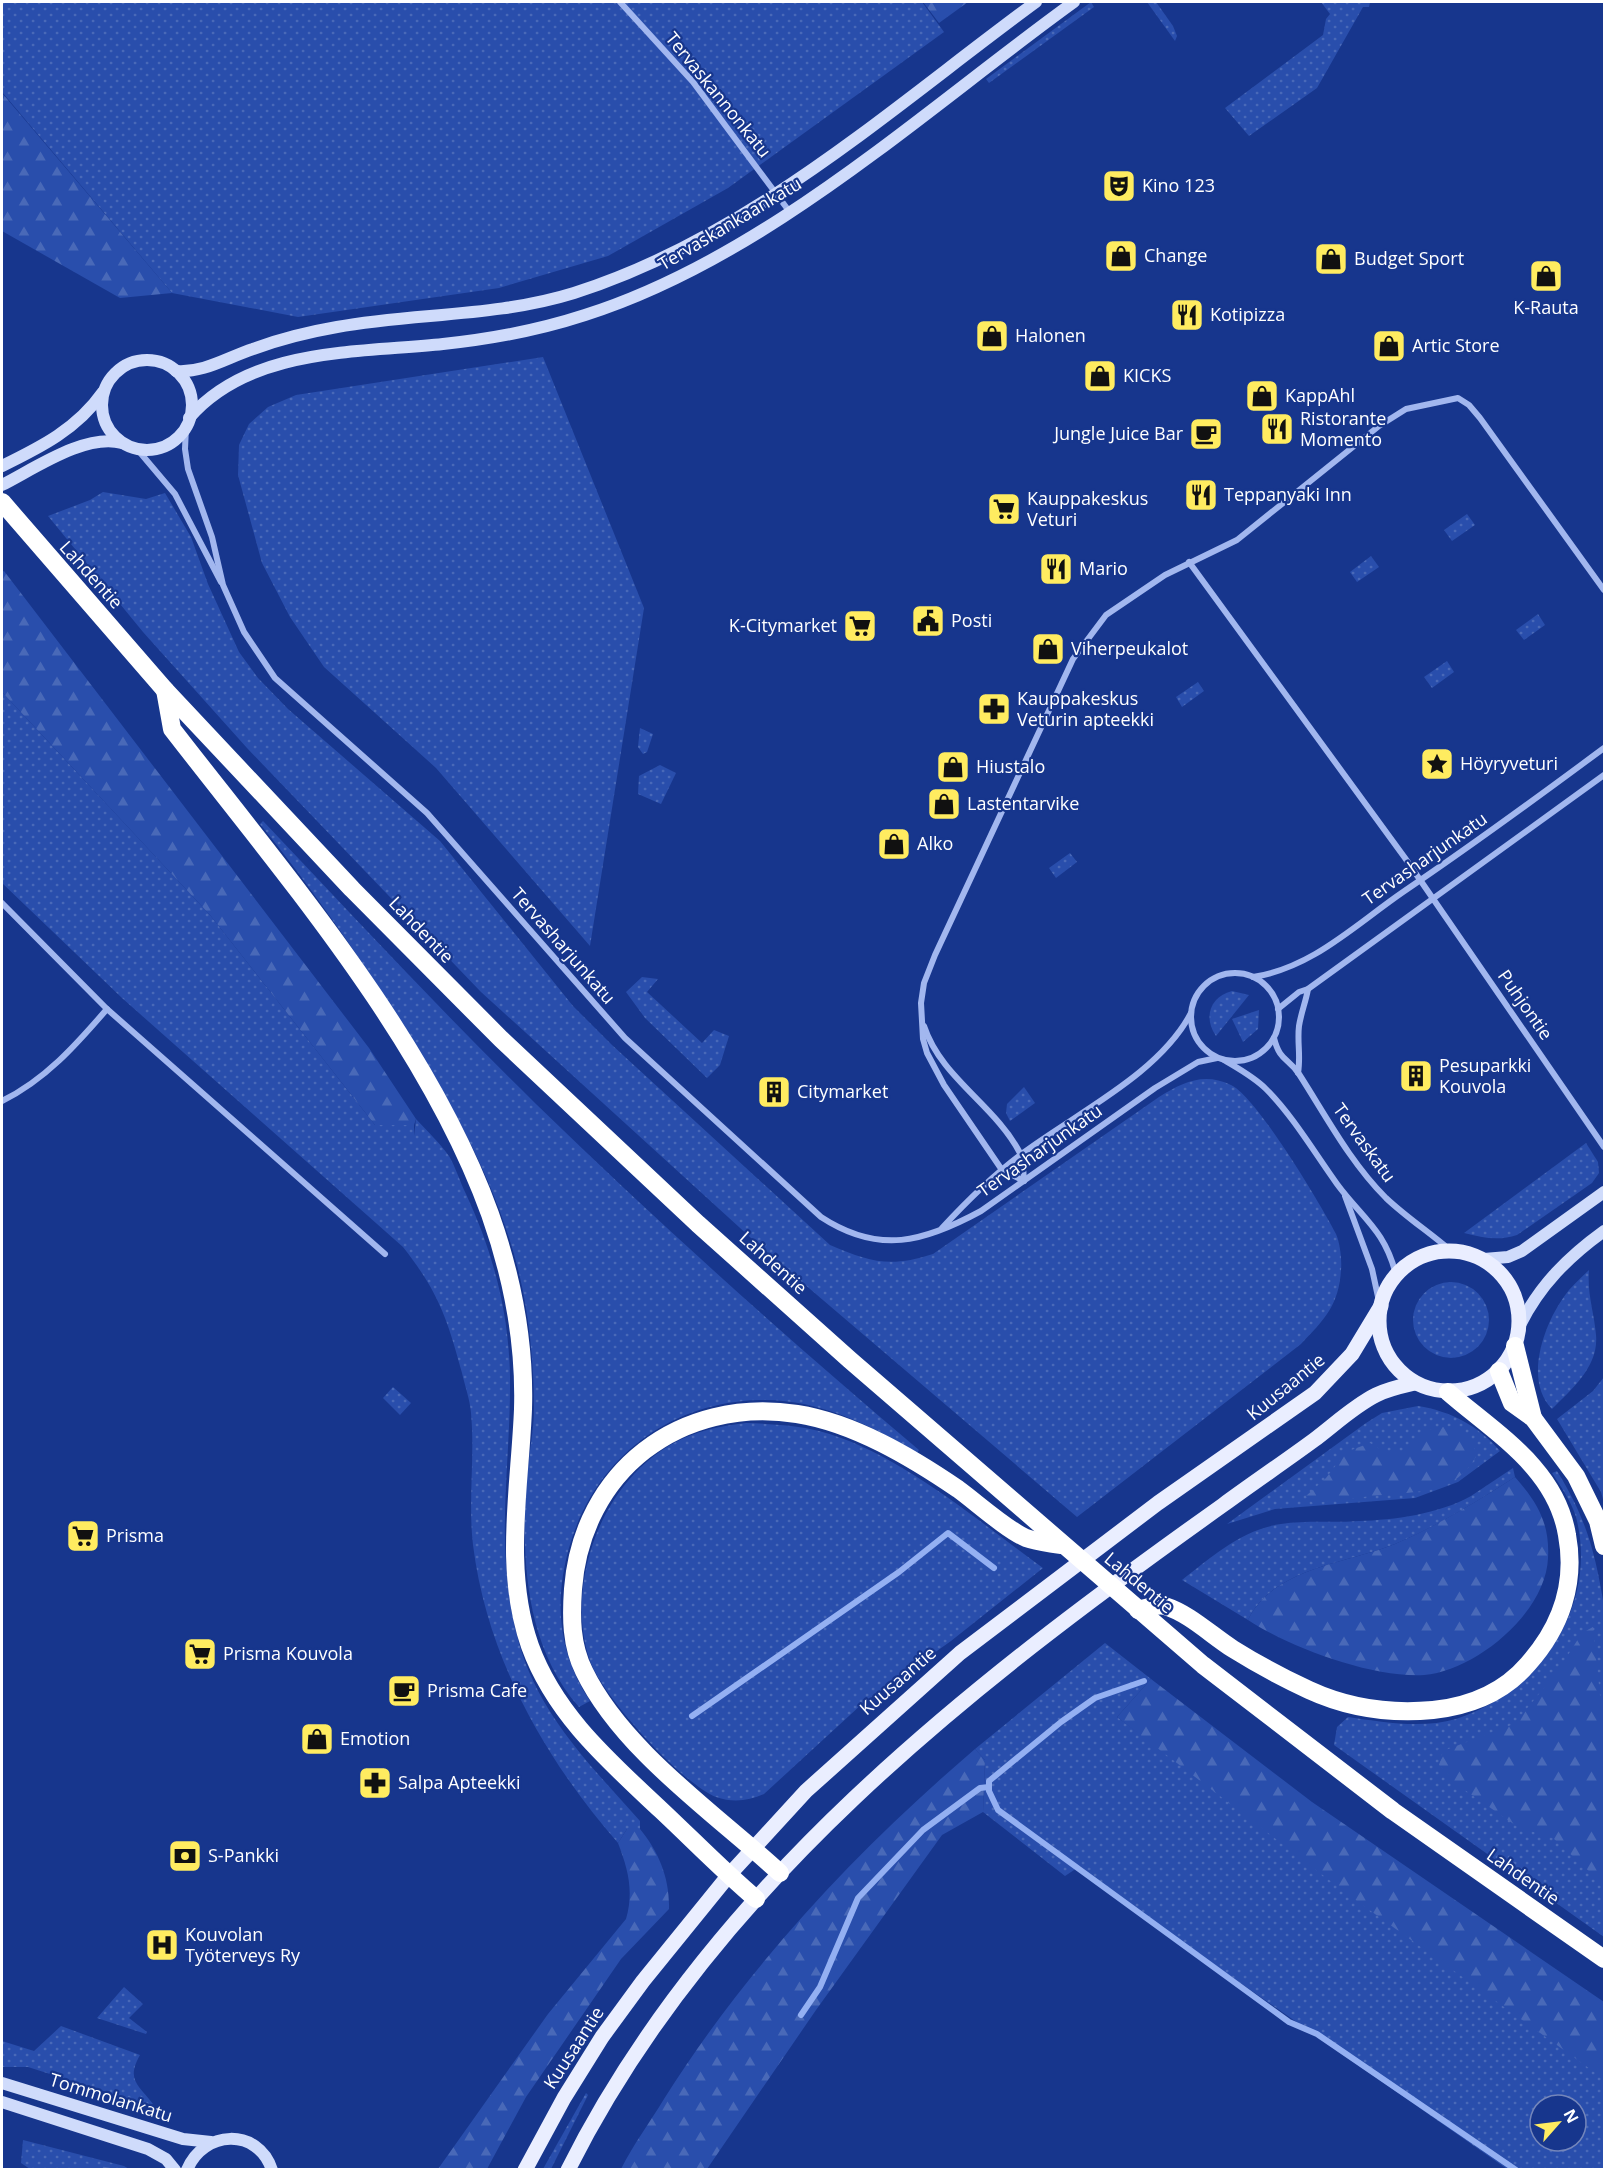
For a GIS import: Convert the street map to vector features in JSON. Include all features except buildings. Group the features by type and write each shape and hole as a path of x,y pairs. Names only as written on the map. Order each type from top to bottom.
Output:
{"highway":[{"name":"Lahdentie","path":"2,502 26,533 165,690 352,889 501,1039 707,1232 1062,1545 1203,1665 1393,1811 1605,1959"},
{"path":"165,690 172,729 339,947 412,1056 470,1167 490,1214 512,1289 522,1361 523,1404 515,1539 516,1581 522,1618 531,1649 569,1717 595,1746 756,1899"},
{"path":"1515,1346 1533,1418"},
{"path":"1499,1371 1512,1403 1533,1418 1576,1476 1598,1521 1605,1546"},
{"path":"1138,1610 1162,1605 1184,1614 1233,1649 1274,1672 1311,1691 1346,1703 1384,1711 1441,1709 1485,1697 1503,1687 1538,1653 1559,1617 1570,1576 1567,1532 1557,1503 1528,1459 1448,1392"},
{"path":"780,1873 684,1789 624,1730 582,1669 573,1633 574,1571 591,1514 622,1470 658,1440 692,1423 742,1413 799,1414 821,1419 865,1436 941,1478 1024,1537 1062,1545"}],"main road":[{"path":"1450,1250 1484,1259 1499,1271 1511,1287 1518,1305 1520,1325 1515,1346 1499,1371 1476,1386 1448,1392 1415,1383 1403,1374 1385,1350 1380,1336 1381,1306 1386,1289 1396,1275 1420,1257 1450,1250"},
{"name":"Kuusaantie","path":"525,2169 564,2098 602,2037 643,1981 729,1875 814,1783 960,1653 1158,1503 1315,1393 1347,1361 1381,1306"},
{"path":"568,2169 610,2094 647,2036 692,1977 756,1899 881,1772 992,1678 1188,1530 1375,1395 1415,1383"}],"street":[{"name":"Tervaskannonkatu","path":"620,2 693,82 789,211"},
{"name":"Tervaskankaankatu","path":"176,371 197,372 289,337 329,329 533,303 574,293 654,262 777,194 825,161 1036,2"},
{"name":"Tervaskankaankatu","path":"188,422 212,393 229,384 294,360 494,338 546,327 615,306 677,279 789,211 863,160 1074,2"},
{"path":"2,466 67,430 92,408 120,370 141,361 155,361 176,371 190,390 192,407 188,422 181,436 168,445 154,450 137,449 123,443 102,440 80,446 2,485"},
{"path":"105,389 102,403 104,418 111,432 123,443"},
{"path":"1024,1181 1002,1170 932,1065 923,1039 921,1003 924,983 935,955 1073,659 1106,615 1189,562 1237,540 1379,426 1406,409 1458,398 1469,405 1480,418 1605,590"},
{"name":"Tervasharjunkatu","path":"188,422 185,448 188,469 212,537 223,585"},
{"name":"Tervasharjunkatu","path":"137,449 165,479 175,494 209,564 223,585 244,632 275,678 427,813 625,1038 812,1209 833,1225 881,1241 915,1239 939,1231 981,1210 1155,1088 1198,1062 1221,1059"},
{"name":"Puhjontie","path":"1189,562 1421,881 1605,1147"},
{"name":"Tervasharjunkatu","path":"1253,977 1273,974 1305,962 1463,853 1605,748"},
{"name":"Tervasharjunkatu","path":"1278,1010 1299,992 1308,989 1407,915 1433,899 1605,775"},
{"path":"2,903 107,1009 385,1254"},
{"path":"1221,1059 1239,1061 1253,1058 1265,1050 1274,1038 1278,1024 1278,1010 1273,996 1265,985 1253,977 1233,974 1213,979 1202,988 1191,1013 1192,1027 1197,1040 1221,1059 1265,1088 1344,1192 1382,1236 1396,1275"},
{"path":"1298,1072 1301,1057 1298,1041 1299,1024 1308,989"},
{"path":"2,1101 30,1085 56,1064 107,1009"},
{"name":"Tervasharjunkatu","path":"939,1231 975,1193 1021,1154 1149,1065 1174,1042 1191,1013"},
{"path":"922,1020 936,1051 997,1122 1021,1154 1024,1181"},
{"name":"Tervaskatu","path":"1274,1038 1278,1054 1298,1072 1335,1131 1372,1182 1386,1198 1450,1250"},
{"path":"1344,1192 1372,1269 1381,1306"},
{"path":"1484,1259 1508,1257 1522,1251 1605,1192"},
{"path":"1520,1325 1533,1299 1550,1278 1570,1258 1605,1231"},
{"name":"Tommolankatu","path":"2,2083 183,2139 211,2142 225,2138 247,2141 264,2153 272,2169"},
{"name":"Tommolankatu","path":"2,2102 148,2149 166,2159 175,2169"},
{"path":"187,2169 196,2153 211,2142"}],"green space":[{"path":"2,2 922,2 944,32 728,188 608,256 499,288 298,317 172,293 2,92"},
{"path":"923,2 968,2 939,23"},
{"path":"1091,2 1094,7 989,83 986,79"},
{"path":"1147,2 1156,2 1173,26 1177,36 1175,41"},
{"path":"1321,2 1370,2 1369,7 1363,7 1317,88 1249,136 1225,108 1323,35 1326,19 1330,14"},
{"path":"2,93 172,293 120,298 2,231"},
{"path":"543,357 644,608 590,946 436,768 324,667 290,617 262,563 238,475 239,445 249,424 268,407 296,395"},
{"path":"103,492 146,499 165,493 191,537 208,584 239,652 258,678 288,709 440,841 573,1006 612,1045 830,1245 857,1256 880,1261 904,1261 933,1254 1159,1097 1185,1083 1212,1079 1231,1085 1242,1093 1256,1109 1303,1177 1336,1234 1341,1261 1340,1282 1329,1311 1301,1344 1077,1517 762,1248 481,992 247,748 143,632 48,516 90,500"},
{"path":"1467,514 1475,525 1452,541 1444,530"},
{"path":"1371,556 1379,567 1357,582 1350,572"},
{"path":"4,571 369,1048 416,1119 414,1125 375,1125 210,915 2,692 2,572"},
{"path":"1538,614 1545,625 1524,640 1516,630"},
{"path":"1447,661 1454,672 1432,688 1424,677"},
{"path":"1198,682 1204,691 1182,707 1176,697"},
{"path":"2,692 210,915 375,1125 414,1125 414,1136 416,1119 449,1156 476,1216 492,1260 503,1306 510,1377 505,1543 511,1609 519,1643 528,1669 553,1717 586,1760 640,1821 640,1829 627,1829 618,1843 566,1776 543,1741 523,1704 491,1627 480,1586 473,1545 470,1403 452,1337 434,1293 403,1247 122,998 2,883"},
{"path":"640,728 653,734 647,752 643,754 638,747"},
{"path":"660,765 676,773 661,804 638,794 639,776"},
{"path":"263,821 466,1034 582,1149 724,1280 919,1450 917,1453 861,1423 821,1408 801,1403 759,1400 722,1404 687,1414 656,1430 628,1451 605,1476 586,1505 572,1539 563,1575 561,1609 564,1641 574,1671 590,1701 579,1707 561,1682 547,1655 530,1598 526,1567 525,1506 534,1416 532,1357 526,1306 519,1273 497,1203 467,1136 432,1072 329,915 260,824"},
{"path":"1070,853 1077,862 1056,878 1049,868"},
{"path":"642,977 658,979 647,992 702,1043 714,1030 729,1036 720,1065 707,1078 645,1018 626,992"},
{"path":"1232,991 1249,995 1216,1036 1210,1022 1211,1009 1218,998"},
{"path":"1259,1010 1258,1029 1243,1042 1232,1019"},
{"path":"1024,1087 1035,1103 1010,1121 1006,1113 1007,1104"},
{"path":"1586,1143 1598,1162 1599,1173 1592,1183 1517,1235 1491,1238 1464,1233"},
{"path":"1589,1270 1596,1346 1589,1367 1583,1376 1552,1409 1543,1396 1539,1382 1538,1366 1541,1349 1552,1316 1560,1302 1571,1287"},
{"path":"1451,1282 1465,1285 1478,1293 1486,1306 1489,1320 1486,1334 1478,1347 1465,1355 1451,1358 1437,1355 1424,1347 1416,1334 1413,1320 1416,1306 1424,1293 1437,1285"},
{"path":"1604,1377 1604,1503 1601,1492 1557,1419 1593,1391"},
{"path":"393,1387 411,1403 400,1415 383,1398"},
{"path":"1418,1406 1430,1408 1463,1421 1483,1434 1500,1451 1458,1482 1415,1498 1275,1509 1227,1524 1382,1413"},
{"path":"746,1423 774,1424 819,1431 878,1454 936,1489 1043,1568 951,1641 862,1704 764,1794 734,1801 716,1797 683,1774 643,1736 609,1693 596,1674 589,1658 583,1629 582,1598 586,1567 595,1537 626,1483 647,1461 681,1439 708,1430"},
{"path":"1457,1426 1470,1437 1477,1455 1459,1477 1448,1484 1424,1491 1313,1503 1306,1496 1326,1478 1346,1452 1370,1443 1388,1454 1407,1451 1418,1438 1428,1431"},
{"path":"1513,1468 1515,1477 1426,1529 1376,1551 1293,1578 1260,1602 1248,1620 1182,1580 1228,1545 1267,1527 1300,1522 1387,1519 1431,1512 1471,1496"},
{"path":"1557,1471 1575,1504 1588,1536 1604,1606 1604,1937 1334,1745 1337,1727 1348,1717 1416,1724 1456,1719 1486,1706 1513,1688 1537,1666 1556,1641 1570,1612 1579,1582 1581,1550 1576,1517 1569,1500 1552,1473"},
{"path":"1515,1477 1536,1504 1547,1534 1548,1558 1544,1579 1535,1599 1521,1618 1504,1636 1465,1663 1424,1675 1381,1672 1309,1650 1286,1641 1248,1620 1260,1602 1293,1578 1411,1537"},
{"path":"1593,1627 1604,1734 1604,1885 1553,1838 1518,1827 1459,1786 1439,1765 1443,1751 1514,1724 1557,1672 1582,1633"},
{"path":"1105,1643 1151,1679 1117,1717 1604,2074 1604,2169 1507,2169 1133,1908 1080,1866 1065,1876 983,1812 985,1760 975,1749"},
{"path":"1151,1679 1312,1802 1604,2002 1604,2079 1350,1896 1117,1717"},
{"path":"975,1749 985,1760 983,1812 942,1835 816,2010 707,2169 621,2169 696,2050 768,1957 847,1869 888,1828"},
{"path":"627,1829 640,1829 653,1847 668,1887 669,1909 621,1959 526,2097 487,2169 438,2169 548,2014 626,1919 630,1899 629,1880 618,1843"},
{"path":"124,1987 143,2004 129,2018 147,2032 146,2034 97,2018"},
{"path":"61,2026 140,2055 134,2076 153,2104 144,2104 28,2067 2,2067 2,2041 34,2051"},
{"path":"586,2093 588,2095 551,2169 543,2169"},
{"path":"23,2140 129,2169 30,2169 21,2163"},
{"path":"84,2163 116,2169 79,2169"}],"waterway":[{"path":"692,1716 899,1572 948,1533 994,1568"},
{"path":"1144,1681 1095,1698 1061,1722 989,1781 989,1791 998,1810 1289,2022 1317,2034 1516,2170"},
{"path":"801,2015 820,1987 858,1898 923,1830 980,1788 989,1787"}],"place":[{"name":"Kino 123","path":"1119,186"},
{"name":"Change","path":"1121,256"},
{"name":"Budget Sport","path":"1331,259"},
{"name":"K-Rauta","path":"1546,276"},
{"name":"Kotipizza","path":"1187,315"},
{"name":"Halonen","path":"992,336"},
{"name":"Artic Store","path":"1389,346"},
{"name":"KICKS","path":"1100,376"},
{"name":"KappAhl","path":"1262,396"},
{"name":"Ristorante Momento","path":"1277,429"},
{"name":"Jungle Juice Bar","path":"1206,434"},
{"name":"Teppanyaki Inn","path":"1201,495"},
{"name":"Kauppakeskus Veturi","path":"1004,509"},
{"name":"Mario","path":"1056,569"},
{"name":"Posti","path":"928,621"},
{"name":"K-Citymarket","path":"860,626"},
{"name":"Viherpeukalot","path":"1048,649"},
{"name":"Kauppakeskus Veturin apteekki","path":"994,709"},
{"name":"Höyryveturi","path":"1437,764"},
{"name":"Hiustalo","path":"953,767"},
{"name":"Lastentarvike","path":"944,804"},
{"name":"Alko","path":"894,844"},
{"name":"Pesuparkki Kouvola","path":"1416,1076"},
{"name":"Citymarket","path":"774,1092"},
{"name":"Prisma","path":"83,1536"},
{"name":"Prisma Kouvola","path":"200,1654"},
{"name":"Prisma Cafe","path":"404,1691"},
{"name":"Emotion","path":"317,1739"},
{"name":"Salpa Apteekki","path":"375,1783"},
{"name":"S-Pankki","path":"185,1856"},
{"name":"Kouvolan Työterveys Ry","path":"162,1945"}]}
